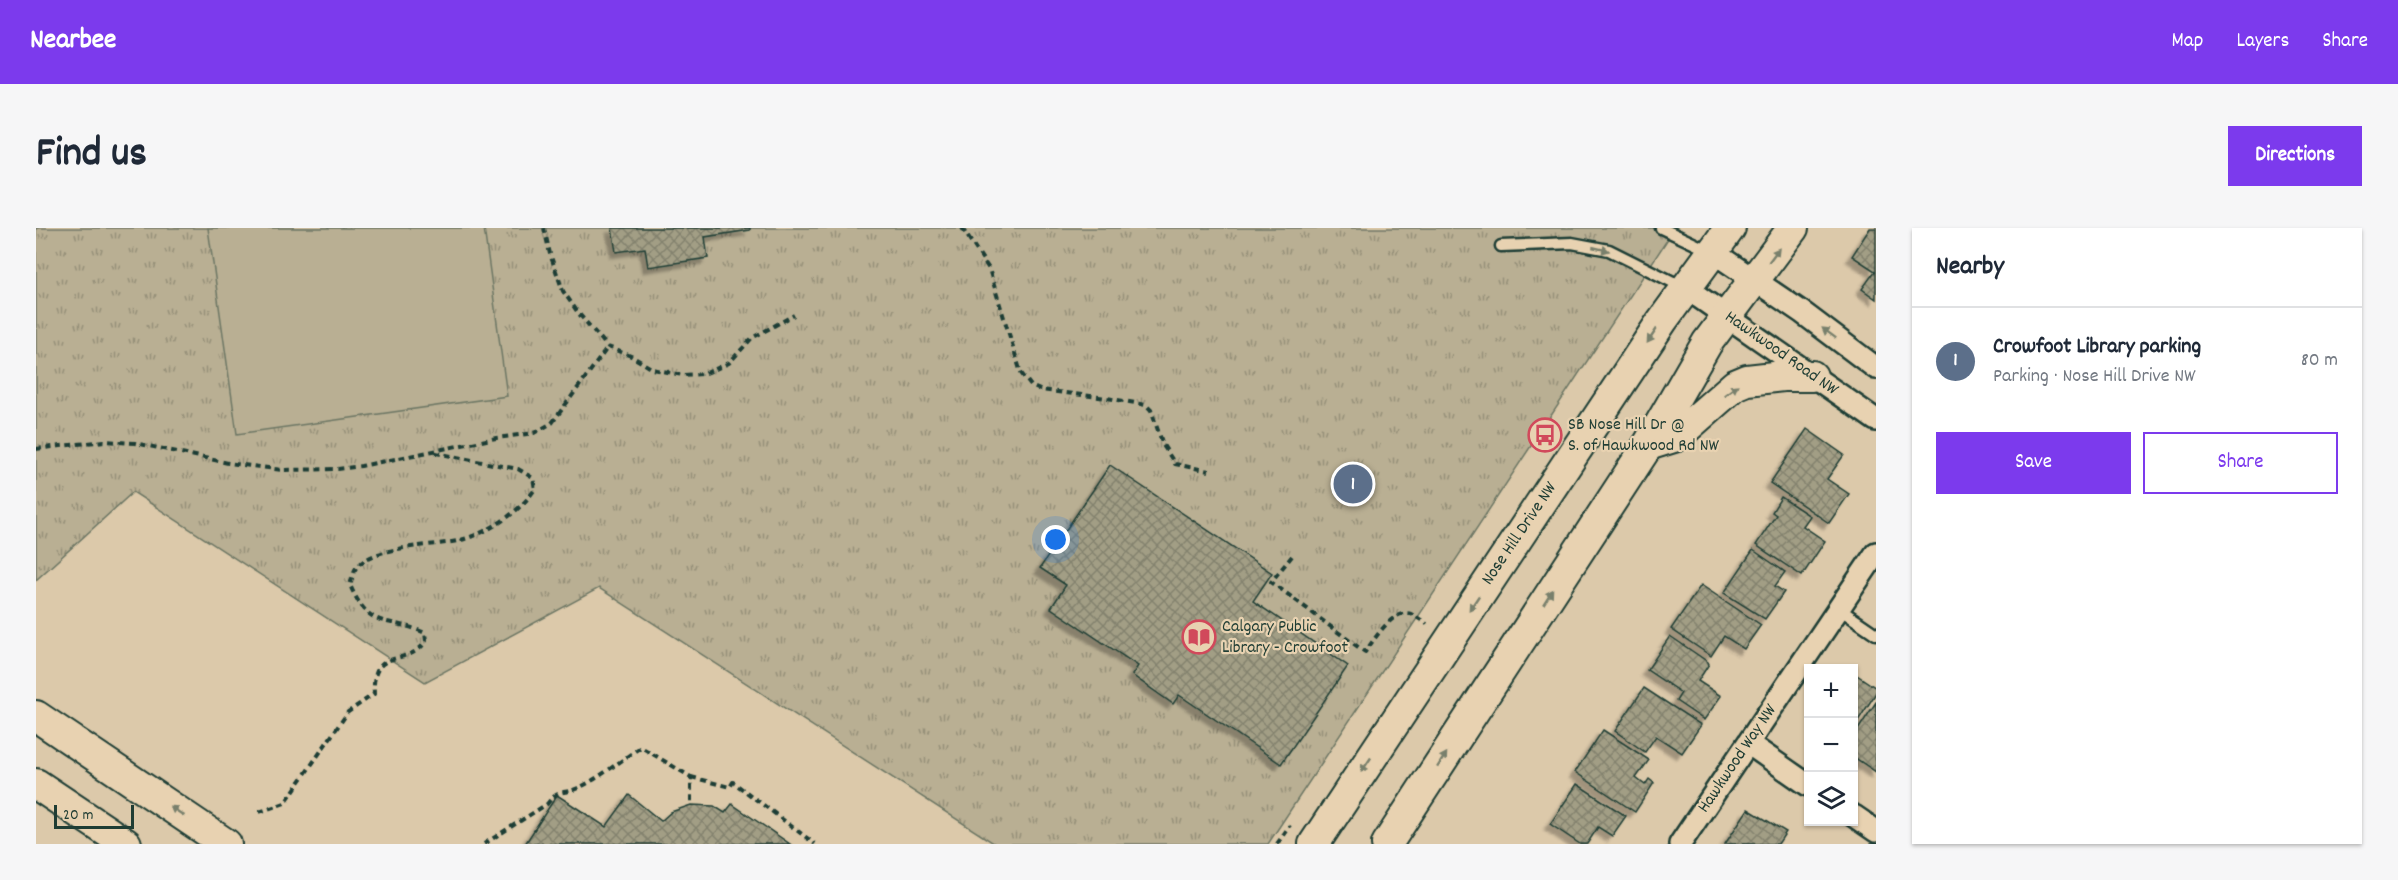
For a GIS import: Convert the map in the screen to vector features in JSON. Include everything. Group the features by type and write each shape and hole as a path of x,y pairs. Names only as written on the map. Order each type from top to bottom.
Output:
{"main road":[{"name":"Nose Hill Drive NW","path":"1314,844 1662,321 1730,228"},
{"path":"1387,844 1648,445 1707,343 1793,228"},
{"path":"1648,445 1677,436 1741,383 1783,376 1812,376"},
{"path":"36,716 226,844"},
{"path":"36,784 126,844"},
{"path":"63,803 95,844"}],"street":[{"path":"1713,252 1803,313 1876,368"},
{"name":"Hawkwood Road NW","path":"1686,288 1876,420"},
{"name":"Hawkwood Way NW","path":"1680,844 1876,553"},
{"path":"1749,744 1804,781"},
{"path":"1858,819 1876,831"}],"lane":[{"path":"1661,228 1713,252"},
{"path":"1501,246 1572,243 1610,250 1686,288"},
{"path":"1838,608 1876,634"}],"path":[{"path":"544,228 563,291 579,314 608,347 631,356 653,369 682,375 704,374 729,363 752,338 794,315"},
{"path":"962,228 988,269 1021,373 1031,386 1040,390 1146,405 1152,410 1163,445 1175,464 1209,471"},
{"path":"36,449 105,441 135,443 228,463 283,471 338,469 496,438 534,433 552,423 608,347"},
{"path":"259,812 285,803 348,712 374,694 376,671 382,662 421,649 426,641 425,633 376,620 357,603 350,585 355,569 367,559 392,552 457,541 475,535 515,512 535,489 532,478 518,469 431,452"},
{"path":"1292,556 1271,582 1365,652 1388,622 1399,615 1410,613 1427,624"},
{"path":"484,844 547,804 554,794 577,789 641,747 690,777 730,787 733,782 815,844"},
{"path":"690,777 691,805"}],"green space":[{"path":"36,228 1675,228 1268,844 995,844 599,588 425,682 133,492 36,580"},
{"path":"208,228 484,228 507,396 237,434"}],"building":[{"path":"612,228 750,228 750,230 705,237 708,258 648,267 645,248 616,252"},
{"path":"1870,228 1876,228 1876,299 1862,289 1875,271 1852,256"},
{"path":"1807,429 1844,455 1827,479 1849,494 1829,523 1770,483"},
{"name":"Calgary Public Library - Crowfoot","path":"1110,465 1272,573 1253,601 1348,666 1281,764 1179,695 1173,704 1132,675 1138,666 1051,608 1066,585 1040,568"},
{"path":"1781,497 1810,516 1803,526 1825,541 1802,576 1756,545 1776,515 1772,512"},
{"path":"1753,550 1785,572 1775,586 1784,592 1765,619 1724,593"},
{"path":"1701,585 1761,625 1744,649 1724,636 1711,656 1671,629"},
{"path":"1670,636 1709,664 1698,681 1721,696 1704,720 1676,701 1681,693 1647,670"},
{"path":"1858,676 1876,688 1876,693 1858,721"},
{"path":"1644,688 1701,725 1682,753 1656,736 1645,752 1615,731"},
{"path":"1876,702 1876,772 1858,760 1858,730"},
{"path":"1603,730 1649,760 1636,778 1645,785 1649,779 1654,783 1635,812 1575,772"},
{"path":"1577,784 1626,816 1612,836 1598,827 1587,844 1580,844 1550,824"},
{"path":"557,795 606,827 629,795 661,821 671,812 691,805 714,806 725,813 732,804 790,844 525,844"},
{"path":"1748,809 1786,832 1778,844 1725,844"}],"place":[{"name":"SB Nose Hill Dr @ S. of Hawkwood Rd NW","path":"1545,435"},
{"name":"Crowfoot Library parking","path":"1353,484"},
{"name":"Calgary Public Library - Crowfoot","path":"1199,637"}]}
